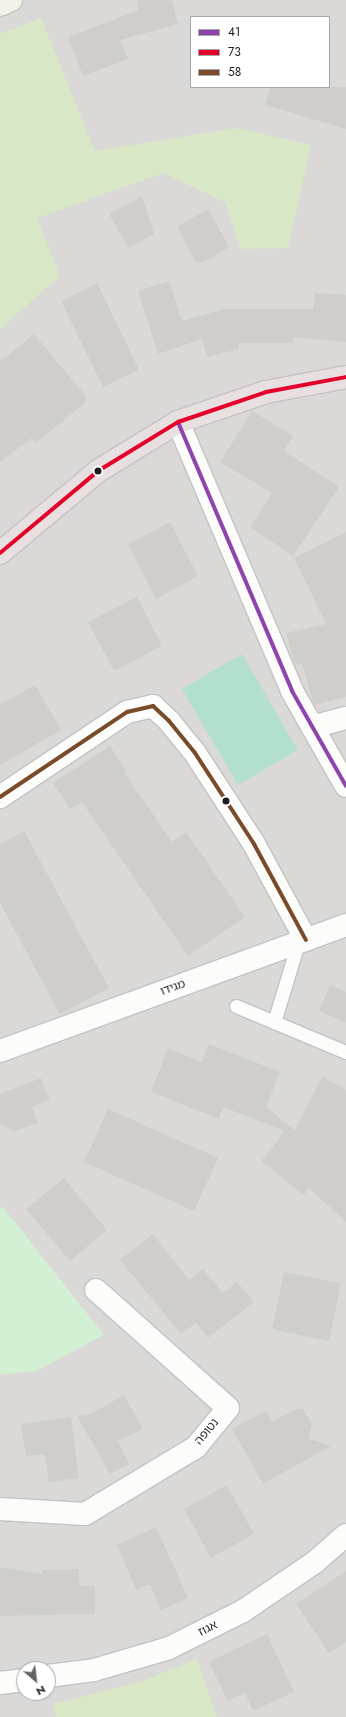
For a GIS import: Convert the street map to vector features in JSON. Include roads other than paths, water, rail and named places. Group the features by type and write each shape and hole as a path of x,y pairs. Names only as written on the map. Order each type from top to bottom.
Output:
{"highway":[{"path":"0,553 98,471 178,422 266,392 346,377"}],"street":[{"path":"0,4 11,0"},
{"path":"178,422 254,605 292,691 346,786"},
{"path":"0,796 127,712 154,706 169,720 194,753 254,844 302,942"},
{"path":"312,727 346,718"},
{"name":"מגידו","path":"0,1051 346,925"},
{"name":"נטופה","path":"0,1509 85,1514 196,1447 228,1408 96,1290"},
{"name":"אגוז","path":"56,1675 94,1670 169,1648 243,1611 316,1562 346,1535"},
{"path":"0,1683 16,1681"}],"lane":[{"path":"274,1022 302,942"},
{"path":"236,1006 346,1052"}]}
